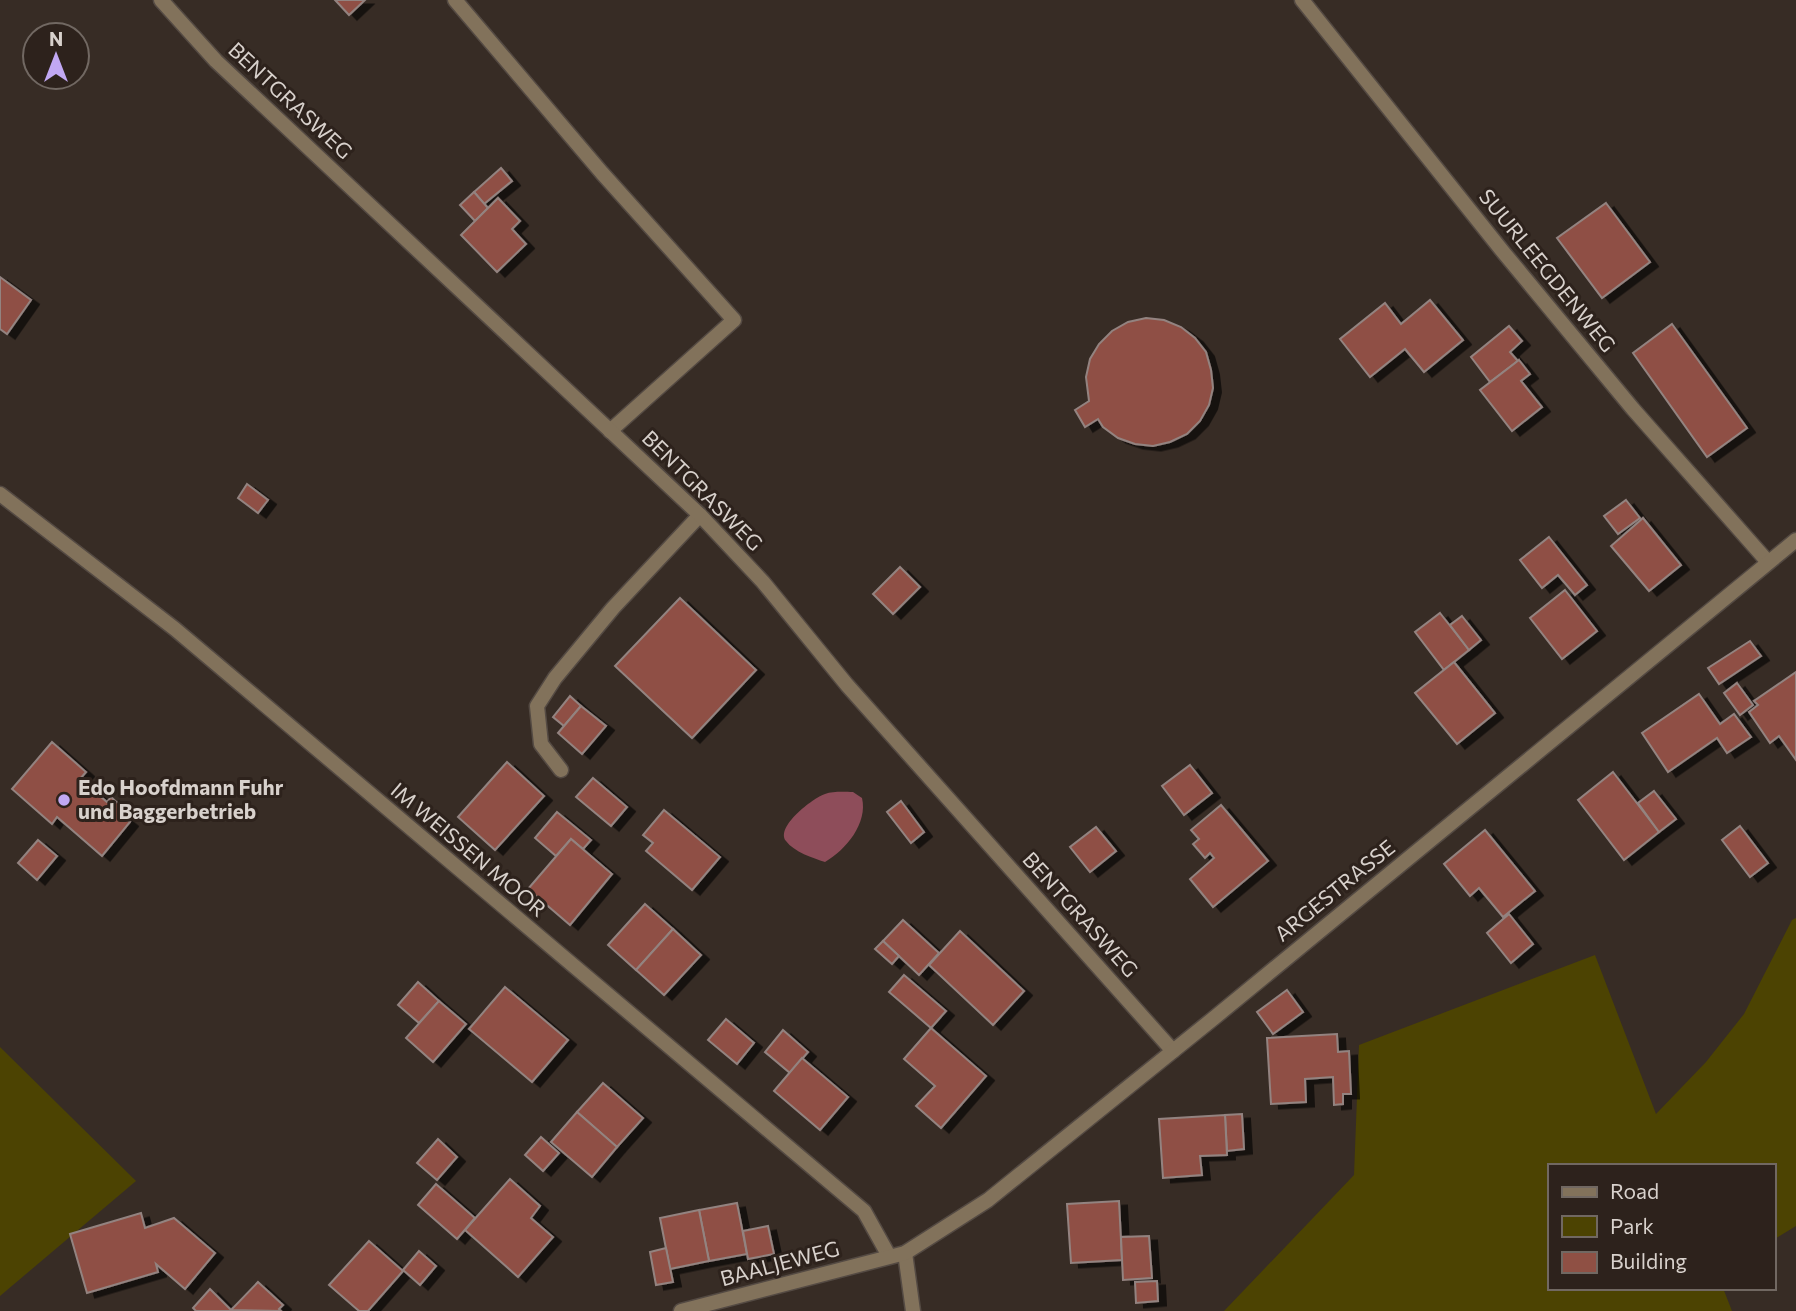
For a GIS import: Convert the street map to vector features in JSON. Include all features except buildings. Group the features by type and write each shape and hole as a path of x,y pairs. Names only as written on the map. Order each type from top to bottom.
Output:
{"street":[{"name":"BENTGRASWEG","path":"161,0 216,61 700,515 763,582 847,685 1173,1051"},
{"path":"455,0 602,173 734,320 610,431"},
{"name":"SUURLEEGDENWEG","path":"1302,0 1504,253 1633,409 1768,562"},
{"name":"IM WEISSEN MOOR","path":"0,494 175,629 864,1211 889,1256"},
{"path":"561,770 541,744 537,706 555,678 613,608 700,515"},
{"name":"ARGESTRASSE","path":"889,1256 905,1253 988,1200 1796,540"},
{"path":"905,1253 913,1311"},
{"name":"BAALJEWEG","path":"681,1311 889,1256"}],"green space":[{"path":"1796,918 1796,1226 1775,1239 1775,1164 1548,1164 1548,1290 1724,1290 1732,1311 1224,1311 1354,1175 1359,1045 1595,955 1656,1114 1706,1062 1744,1014 1792,920"},
{"path":"0,1047 136,1181 0,1296"}],"shaded area":[{"path":"853,792 862,798 862,817 854,835 833,857 825,862 789,845 784,835 786,828 812,801 828,793"}],"place":[{"name":"Edo Hoofdmann Fuhr und Baggerbetrieb","path":"64,800"}]}
